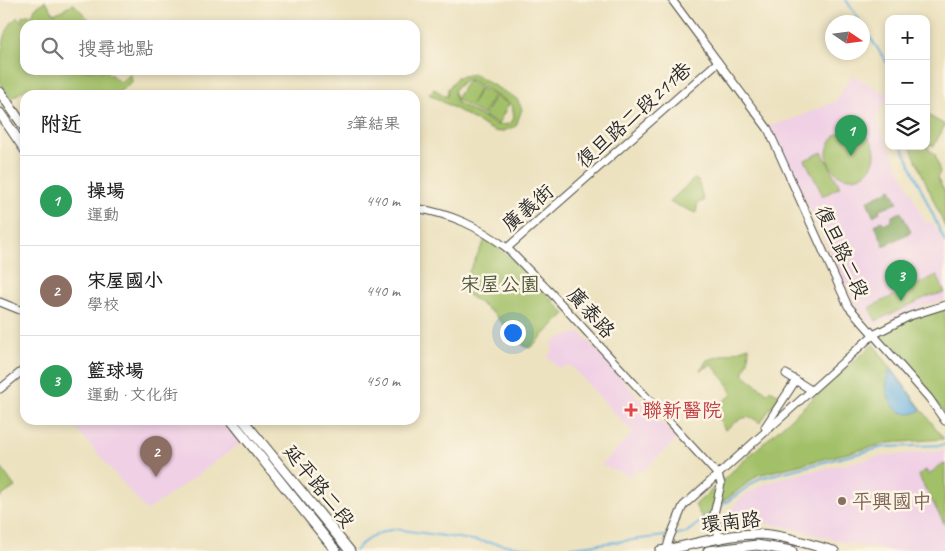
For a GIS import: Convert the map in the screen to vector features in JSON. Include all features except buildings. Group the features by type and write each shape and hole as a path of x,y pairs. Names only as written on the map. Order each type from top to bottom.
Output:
{"main road":[{"path":"0,92 20,121"},
{"path":"0,113 20,143"},
{"name":"延平路二段","path":"235,425 336,551"},
{"name":"延平路二段","path":"247,425 350,551"},
{"name":"環南路","path":"664,551 719,538 761,534 785,538 834,551"},
{"name":"環南路","path":"708,551 757,545 792,551"}],"street":[{"name":"復旦路二段","path":"672,0 768,129 848,306 945,421"},
{"name":"復旦路二段211巷","path":"571,193 718,62"},
{"name":"廣義街","path":"507,248 571,193"},
{"name":"廣泰路","path":"420,209 440,213 479,228 507,248 553,295 718,475"},
{"path":"0,302 20,310"},
{"path":"664,551 683,506 811,390 874,335 914,314 945,305"},
{"path":"0,389 20,373"},
{"path":"786,374 811,390"},
{"path":"759,436 796,380"},
{"path":"718,475 721,484 714,514 719,538"}],"shaded area":[{"path":"852,75 885,93 885,102 877,117 885,138 885,150 891,150 925,222 933,223 945,247 945,300 920,307 874,326 858,309 769,125 791,120 836,101"},
{"name":"聯新醫院","path":"580,332 676,440 643,471 635,470 631,476 601,465 633,433 570,365 558,368 548,356 554,349 550,344 564,336"},
{"path":"73,425 226,425 241,443 147,511"},
{"name":"平興國中","path":"945,450 945,551 887,551 868,545 864,547 786,527 758,522 721,527 719,520 749,491 751,493 758,487 782,478 882,456"}],"green space":[{"path":"46,1 54,14 74,4 90,20 22,20 22,16 33,14 35,8"},
{"path":"18,17 20,20 20,75 111,75 120,82 131,75 132,82 122,90 30,90 28,87 20,90 20,93 11,99 0,82 1,56 8,29"},
{"path":"474,74 517,99 522,109 516,126 501,132 494,131 429,94 434,89 447,97 448,89 457,77","holes":["465,80 472,80 512,105 514,118 510,124 497,125 456,102 454,90"]},
{"path":"468,80 480,87 471,105 481,88 494,95 483,115 456,99"},
{"path":"495,96 509,104 498,124 484,116"},
{"path":"930,116 945,125 934,146 930,144"},
{"path":"846,130 856,130 868,137 875,149 875,159 868,171 856,178 846,178 838,174 831,167 827,159 827,149 831,141 838,134"},
{"path":"912,150 929,150 935,154 940,172 937,178 945,192 945,227"},
{"path":"822,152 840,187 823,196 805,160"},
{"path":"694,179 698,181 704,201 698,203 696,213 669,202"},
{"path":"891,189 898,203 879,209 880,212 873,216 867,201"},
{"path":"901,212 911,232 884,246 875,225 881,221 885,224 892,221 892,216"},
{"name":"宋屋公園","path":"486,238 519,265 565,314 530,348 524,346 493,313 460,289"},
{"path":"937,275 945,293 929,296 876,321 869,308"},
{"path":"945,306 945,413 878,336 914,314"},
{"path":"873,344 944,439 889,443 758,475 702,518 695,505"},
{"path":"749,347 748,361 743,374 767,393 770,390 780,395 760,423 755,419 746,418 725,430 716,413 716,406 732,395 727,383 712,365 700,370 707,360"},
{"path":"945,464 945,525 918,475 926,470 929,475 938,466"},
{"path":"0,466 15,487 0,497"}],"water":[{"path":"891,369 921,410 912,414 904,413 891,403 886,386 887,377"}],"waterway":[{"path":"846,0 856,15"},
{"path":"870,37 885,60"},
{"path":"904,150 945,242"},
{"path":"718,508 760,478 884,447 945,445"},
{"path":"676,534 686,533 711,513"},
{"path":"355,551 373,536 395,529 535,549 565,548 665,536"}],"place":[{"name":"操場","path":"851,156"},
{"name":"籃球場","path":"901,301"},
{"name":"聯新醫院","path":"631,410"},
{"name":"宋屋國小","path":"156,477"},
{"name":"平興國中","path":"842,501"}]}
